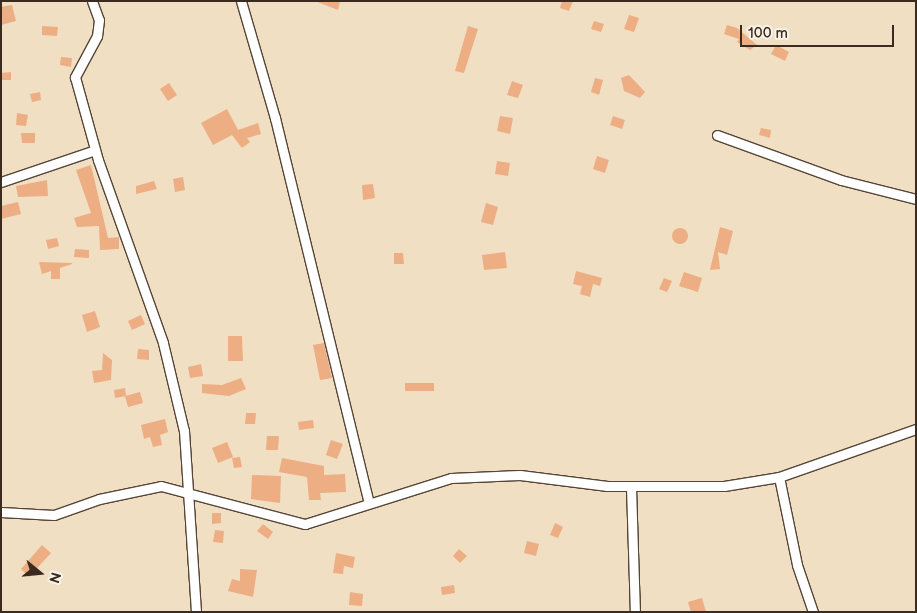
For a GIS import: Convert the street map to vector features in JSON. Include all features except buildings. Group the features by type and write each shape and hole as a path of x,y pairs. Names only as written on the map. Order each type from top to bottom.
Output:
{"street":[{"path":"92,1 99,20 97,36 74,77 95,150 163,343 187,449 196,612"},
{"path":"241,1 275,118 369,503"},
{"path":"717,136 841,180 916,199"},
{"path":"1,182 95,150"},
{"path":"1,512 54,515 99,498 161,486 304,524 430,482 473,476 556,476 631,487 679,489 779,477 916,429"},
{"path":"779,477 797,565 813,612"},
{"path":"631,487 635,612"}]}
